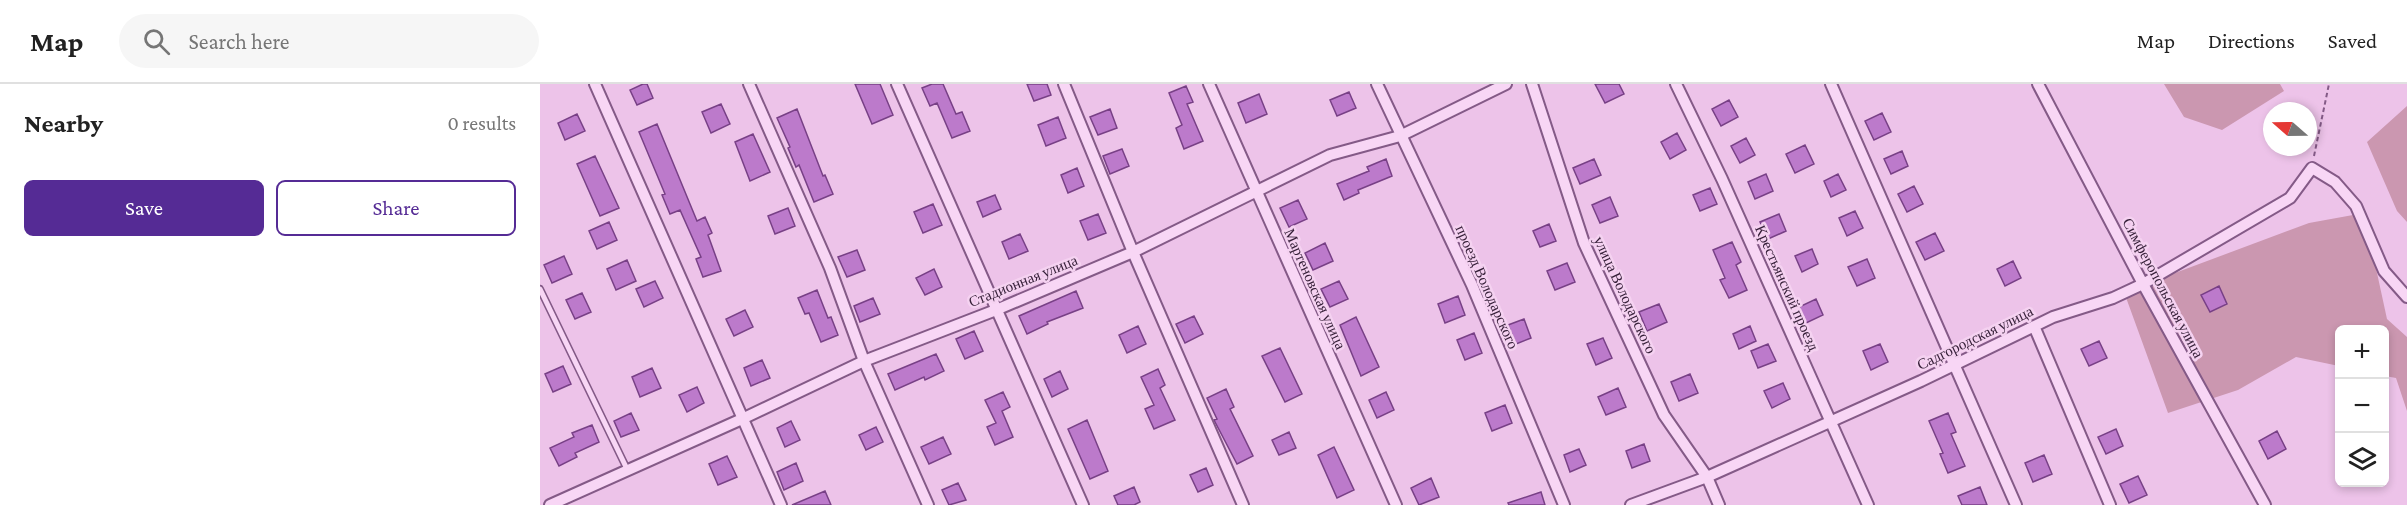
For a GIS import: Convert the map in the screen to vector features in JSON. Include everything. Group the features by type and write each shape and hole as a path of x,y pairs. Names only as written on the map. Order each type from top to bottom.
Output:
{"street":[{"path":"595,84 781,505"},
{"path":"749,84 830,268 864,361 928,505"},
{"path":"897,84 1083,505"},
{"path":"1064,84 1133,252 1243,505"},
{"name":"Мартеновская улица","path":"1209,84 1396,505"},
{"name":"проезд Володарского","path":"1377,84 1472,285 1564,505"},
{"name":"Стадионная улица","path":"550,505 742,419 864,361 996,310 1133,252 1330,155 1400,136 1506,84"},
{"name":"улица Володарского","path":"1532,84 1584,243 1664,415 1707,477 1719,505"},
{"name":"Крестьянский проезд","path":"1676,84 1722,179 1868,505"},
{"path":"1831,84 2016,505"},
{"name":"Симферопольская улица","path":"2038,84 2143,284 2265,505"},
{"path":"2312,168 2335,182 2356,206 2384,271 2407,297"},
{"name":"Садгородская улица","path":"1631,505 1707,477 1921,381 2052,317 2113,298 2143,284 2290,198 2312,168"},
{"path":"2034,326 2110,505"}],"lane":[{"path":"540,289 627,469"}],"path":[{"path":"2312,168 2329,84"}],"shaded area":[{"path":"2164,84 2280,84 2284,91 2263,102 2263,104 2222,130 2184,117"},
{"path":"2407,106 2407,222 2397,211 2367,142"},
{"path":"2364,213 2387,319 2407,337 2407,411 2396,378 2389,377 2389,325 2335,325 2335,365 2296,357 2238,390 2168,413 2124,292 2309,223"}],"building":[{"path":"647,84 653,98 637,105 630,90"},
{"path":"855,84 880,84 893,115 872,124"},
{"path":"932,84 943,84 956,114 962,112 970,131 952,138 937,103 930,106 922,88"},
{"path":"1027,84 1047,84 1051,95 1034,101"},
{"path":"1595,84 1619,84 1624,94 1605,103"},
{"path":"1186,86 1193,102 1187,104 1203,141 1184,149 1176,128 1182,125 1169,93"},
{"path":"1349,92 1356,108 1337,116 1330,100"},
{"path":"1259,94 1267,114 1246,123 1238,103"},
{"path":"1729,100 1738,117 1721,126 1712,109"},
{"path":"721,104 730,124 711,133 702,112"},
{"path":"797,109 823,176 825,175 833,194 814,202 799,165 796,167 777,118"},
{"path":"1110,109 1117,128 1098,135 1090,117"},
{"path":"1882,113 1891,132 1874,140 1865,121"},
{"path":"577,114 585,131 565,140 558,123"},
{"path":"1058,117 1066,138 1046,146 1038,125"},
{"path":"657,124 697,221 705,217 712,233 708,235 721,271 703,277 696,259 701,257 680,210 670,214 662,195 665,194 639,132"},
{"path":"1677,133 1686,150 1670,159 1661,142"},
{"path":"753,134 770,172 750,181 735,142"},
{"path":"1746,138 1755,155 1740,163 1731,146"},
{"path":"1805,145 1814,164 1795,173 1786,154"},
{"path":"1122,149 1129,166 1110,174 1103,156"},
{"path":"1902,151 1908,166 1891,174 1884,159"},
{"path":"595,156 619,208 600,216 577,164"},
{"path":"1386,159 1392,176 1358,190 1359,193 1344,200 1337,184 1369,171 1367,167"},
{"path":"1594,159 1601,175 1580,184 1573,168"},
{"path":"1077,168 1084,186 1068,193 1061,175"},
{"path":"1766,174 1773,191 1755,199 1748,182"},
{"path":"1838,174 1846,190 1831,197 1824,181"},
{"path":"1914,186 1923,204 1907,212 1898,194"},
{"path":"1710,188 1717,204 1700,211 1693,195"},
{"path":"995,195 1001,209 983,217 977,202"},
{"path":"1610,197 1618,216 1600,223 1592,205"},
{"path":"1298,200 1307,219 1289,227 1280,208"},
{"path":"933,204 942,225 923,233 914,212"},
{"path":"788,208 795,226 775,234 768,216"},
{"path":"1855,211 1863,228 1847,236 1839,218"},
{"path":"1098,214 1106,233 1088,240 1080,221"},
{"path":"1779,214 1786,231 1768,239 1760,222"},
{"path":"609,222 617,240 597,249 589,231"},
{"path":"1549,224 1556,241 1540,247 1533,231"},
{"path":"1935,233 1944,251 1925,260 1916,242"},
{"path":"1020,234 1028,251 1009,259 1002,242"},
{"path":"1732,242 1741,262 1736,265 1747,290 1729,298 1720,280 1725,278 1713,250"},
{"path":"1325,243 1333,261 1313,270 1305,253"},
{"path":"1812,249 1818,264 1802,272 1795,256"},
{"path":"857,250 865,270 847,277 838,257"},
{"path":"564,256 572,274 552,283 544,265"},
{"path":"1867,259 1875,278 1857,286 1848,267"},
{"path":"627,260 636,281 616,290 607,269"},
{"path":"2013,261 2021,278 2005,286 1997,269"},
{"path":"1567,263 1575,282 1555,290 1547,271"},
{"path":"934,269 942,287 925,295 916,278"},
{"path":"655,281 663,298 644,307 636,289"},
{"path":"1339,281 1348,299 1330,307 1321,289"},
{"path":"2219,286 2227,304 2210,312 2201,295"},
{"path":"817,290 828,318 831,317 838,335 821,342 809,313 805,314 798,298"},
{"path":"1076,291 1083,308 1047,322 1048,324 1027,334 1019,316"},
{"path":"582,293 591,312 575,319 566,300"},
{"path":"1458,296 1465,315 1445,323 1438,304"},
{"path":"873,298 880,314 860,322 854,306"},
{"path":"1816,299 1823,315 1806,323 1799,307"},
{"path":"1659,304 1667,322 1647,331 1639,312"},
{"path":"745,310 753,327 734,336 726,319"},
{"path":"1194,316 1203,334 1185,343 1176,324"},
{"path":"1356,317 1379,367 1361,376 1340,325"},
{"path":"1524,319 1531,338 1516,344 1508,325"},
{"path":"1138,326 1146,344 1127,353 1119,335"},
{"path":"1750,326 1756,341 1739,349 1733,334"},
{"path":"974,331 983,351 965,359 956,339"},
{"path":"1474,333 1482,353 1465,360 1457,340"},
{"path":"1603,338 1612,358 1596,365 1587,344"},
{"path":"2099,341 2107,358 2089,366 2081,349"},
{"path":"1768,344 1776,361 1758,368 1751,351"},
{"path":"1880,344 1888,362 1871,370 1863,351"},
{"path":"1280,348 1302,394 1285,402 1262,356"},
{"path":"936,354 944,371 895,390 888,374"},
{"path":"762,360 770,378 751,386 744,368"},
{"path":"563,366 571,384 553,392 545,374"},
{"path":"652,368 661,388 640,397 632,377"},
{"path":"1158,369 1165,385 1160,388 1175,420 1154,429 1145,409 1154,405 1141,377"},
{"path":"1060,371 1068,389 1052,397 1044,379"},
{"path":"1690,374 1698,393 1679,401 1671,382"},
{"path":"1783,383 1790,399 1772,408 1764,391"},
{"path":"697,387 704,403 687,412 679,395"},
{"path":"1618,388 1626,407 1606,415 1598,397"},
{"path":"1226,389 1234,407 1230,409 1253,456 1237,464 1214,420 1217,419 1207,398"},
{"path":"1003,392 1010,407 1002,411 1013,437 995,445 987,427 996,423 985,400"},
{"path":"1386,392 1394,410 1377,418 1369,400"},
{"path":"1505,405 1512,423 1492,431 1485,413"},
{"path":"631,413 639,430 621,437 614,421"},
{"path":"1948,413 1956,432 1951,434 1965,466 1948,473 1940,454 1943,453 1929,421"},
{"path":"1087,420 1108,471 1090,479 1068,429"},
{"path":"791,421 800,440 785,447 777,428"},
{"path":"592,425 599,442 575,453 577,457 559,466 550,448 574,437 572,433"},
{"path":"876,427 883,442 866,450 859,435"},
{"path":"2116,429 2123,446 2106,454 2098,437"},
{"path":"2277,431 2286,449 2268,459 2259,441"},
{"path":"1289,432 1296,448 1279,455 1272,440"},
{"path":"943,437 951,454 929,464 921,447"},
{"path":"1644,444 1650,461 1632,468 1626,451"},
{"path":"1334,447 1354,490 1337,498 1318,455"},
{"path":"1579,449 1586,465 1570,472 1564,455"},
{"path":"2044,455 2052,474 2033,482 2025,463"},
{"path":"727,456 737,477 718,485 709,464"},
{"path":"796,463 803,481 784,490 777,472"},
{"path":"1206,468 1213,485 1198,492 1190,475"},
{"path":"2138,476 2147,495 2129,503 2120,484"},
{"path":"1431,478 1439,497 1419,505 1411,488"},
{"path":"958,483 966,500 949,505 942,490"},
{"path":"1134,487 1140,502 1134,505 1118,505 1114,496"},
{"path":"1980,487 1987,505 1962,505 1958,496"},
{"path":"825,491 831,505 792,505"},
{"path":"1541,492 1545,505 1509,505 1508,503"}]}
